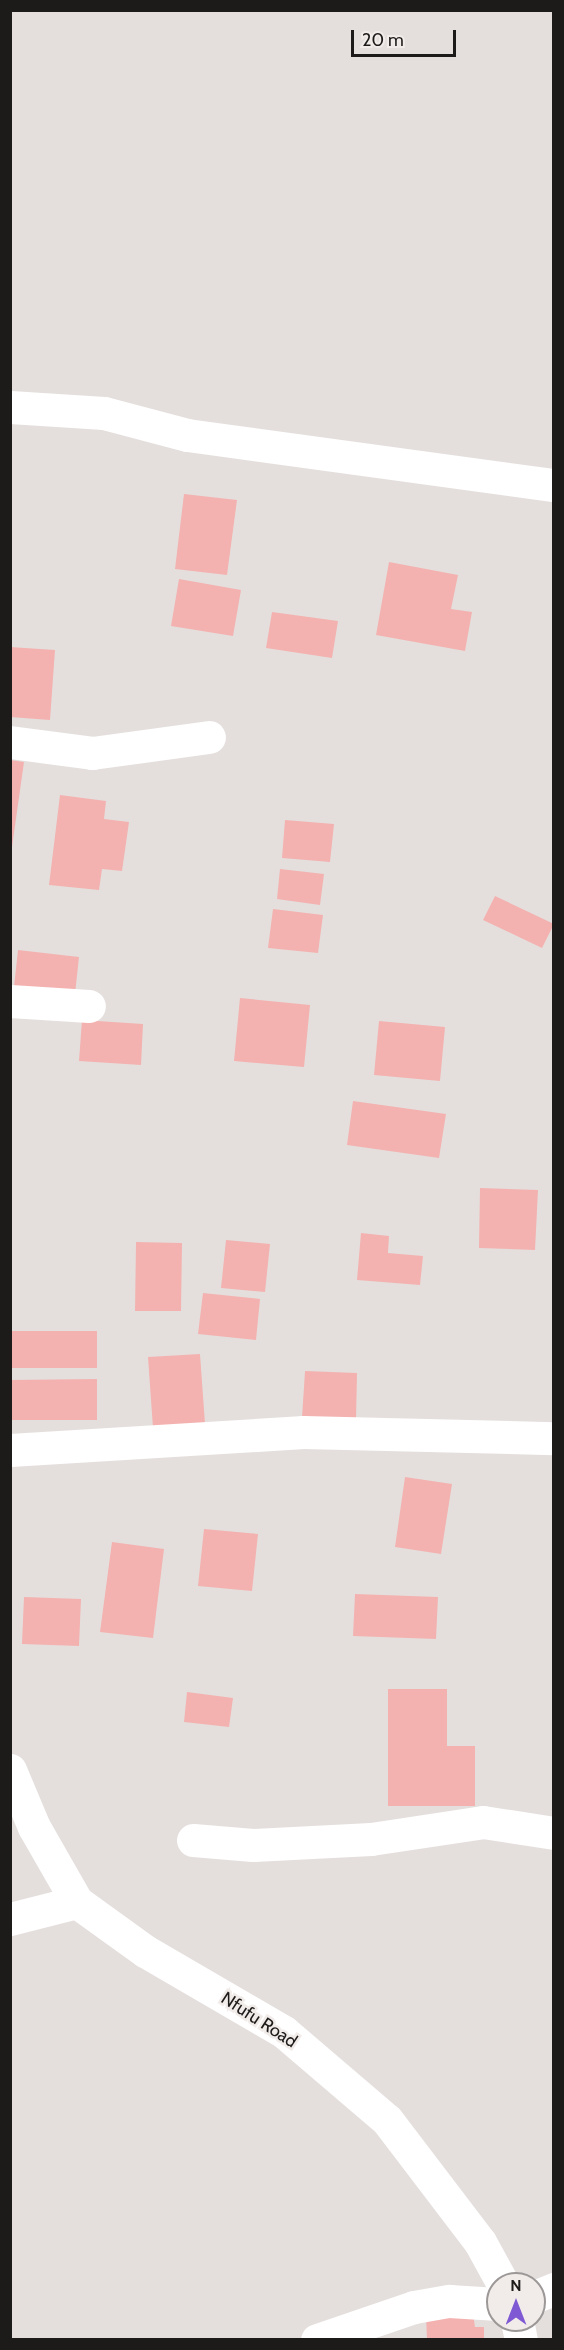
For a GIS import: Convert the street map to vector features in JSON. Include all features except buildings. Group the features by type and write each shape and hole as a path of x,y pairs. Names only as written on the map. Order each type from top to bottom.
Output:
{"street":[{"path":"10,407 104,413 187,435 554,485"},
{"path":"10,742 92,753 209,737"},
{"path":"10,1001 89,1006"},
{"path":"10,1450 303,1432 554,1438"},
{"name":"Nfufu Road","path":"10,1770 34,1827 77,1902 145,1951 284,2032 387,2120 480,2242 496,2272"},
{"path":"193,1840 254,1845 371,1839 483,1822 554,1833"},
{"path":"10,1919 77,1902"},
{"path":"317,2340 414,2307 449,2301 486,2303"}]}
